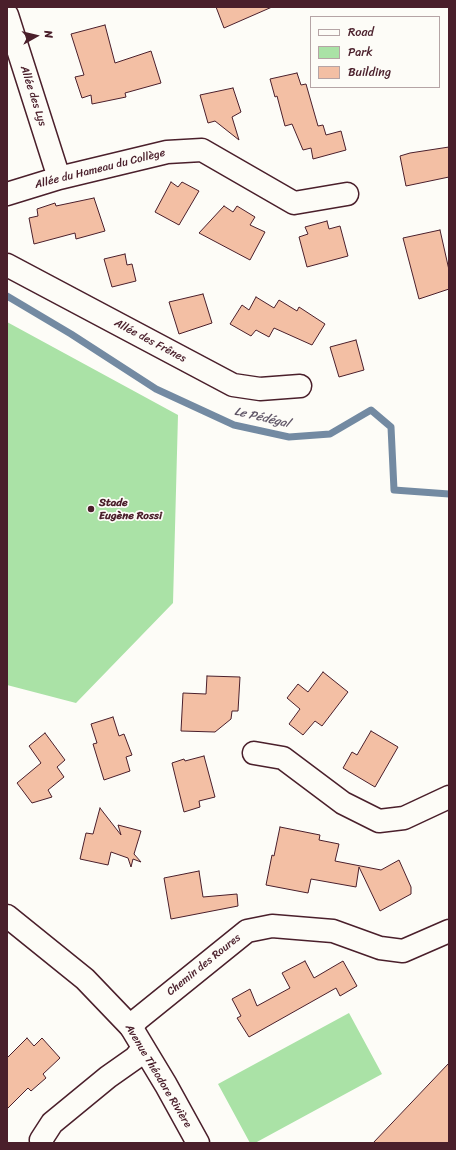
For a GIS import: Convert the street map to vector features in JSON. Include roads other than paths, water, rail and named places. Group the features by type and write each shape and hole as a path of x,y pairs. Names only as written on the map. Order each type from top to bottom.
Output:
{"street":[{"name":"Allée des Lys","path":"7,15 59,178"},
{"name":"Allée du Hameau du Collège","path":"7,194 59,178 167,152 202,150 294,203 347,194"},
{"name":"Allée des Frênes","path":"7,265 233,385 260,389 300,386"},
{"path":"254,753 283,758 343,803 379,821 404,818 449,797"},
{"name":"Avenue Théodore Rivière","path":"7,916 85,979 131,1027 166,1085 198,1143"},
{"name":"Chemin des Roures","path":"131,1027 138,1019 246,931 272,926 333,931 380,948 403,951 449,931"},
{"path":"42,1143 41,1140 52,1123 108,1077 134,1058 143,1048"}],"waterway":[{"name":"Le Pédégal","path":"7,296 71,334 156,389 234,425 289,437 330,434 371,410 391,427 394,490 449,494"}],"place":[{"name":"Stade Eugène Rossi","path":"91,509"}]}
